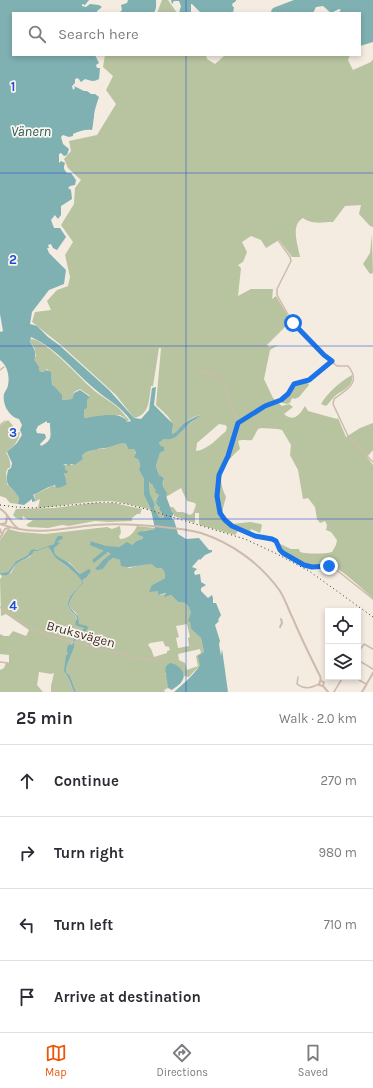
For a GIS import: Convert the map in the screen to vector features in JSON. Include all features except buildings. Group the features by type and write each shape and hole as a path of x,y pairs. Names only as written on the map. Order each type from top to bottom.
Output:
{"street":[{"path":"281,236 278,240 290,257 291,261 276,291 277,295 294,325 324,355 339,367 348,366 354,376 349,389 334,399 332,404 349,438 373,462"},
{"path":"332,361 309,380 294,384 288,394 281,400 265,406 241,421 238,425 218,480 217,500 222,516 232,526 255,536 274,540 283,553 304,565 312,567 331,567 373,599"},
{"path":"0,370 4,367"},
{"path":"200,371 220,377 238,425"},
{"path":"0,425 5,421"},
{"path":"0,509 7,514 13,524 22,530"},
{"path":"0,524 6,523 7,514"},
{"path":"0,524 10,528 47,532 95,525 122,524 154,526 199,533 229,546 252,562 273,582 285,600 321,681 324,682 323,686"},
{"path":"0,538 5,529 10,528"},
{"path":"0,529 2,534 0,538"},
{"name":"Bruksvägen","path":"0,607 29,628 44,635 142,659 153,659 164,656"},
{"path":"280,619 282,623 280,628"},
{"path":"361,648 364,644 373,649"},
{"path":"0,662 8,662"},
{"path":"361,662 373,669"},
{"path":"362,692 373,673"},
{"path":"298,677 297,684 304,689 311,688 319,684 321,681"},
{"path":"334,692 341,680"},
{"path":"359,680 366,684"},
{"path":"319,684 328,692"}],"green space":[{"path":"162,0 168,0 176,12 157,12"},
{"path":"105,56 206,56 207,59 215,64 224,56 350,56 348,60 353,70 371,62 373,59 373,227 370,226 359,214 361,205 345,206 333,222 310,222 303,218 299,221 296,230 300,257 292,257 279,240 266,248 261,240 251,236 242,242 247,252 243,262 238,265 241,268 238,296 251,289 273,289 272,299 276,296 290,319 288,324 267,345 269,347 278,345 270,350 264,379 273,398 282,406 289,404 293,407 284,414 288,417 294,418 305,406 308,411 337,419 338,418 346,437 360,428 373,423 373,450 367,457 373,465 373,598 338,569 331,566 305,565 290,558 279,547 278,543 291,549 299,549 300,552 325,553 332,552 337,540 331,532 326,530 327,525 325,521 320,523 317,519 315,507 308,498 303,499 298,470 290,455 291,445 282,430 261,428 258,429 252,440 238,441 240,449 230,459 221,476 221,482 226,497 223,508 223,517 232,524 250,522 261,524 262,526 260,533 251,529 250,531 240,528 235,535 200,525 199,513 195,513 195,523 174,516 174,513 170,507 173,507 177,512 183,512 190,515 193,513 196,505 195,503 187,501 181,488 166,497 163,484 164,479 159,475 156,466 160,453 164,451 159,443 164,439 177,436 182,430 201,415 188,421 172,434 173,429 171,421 156,405 161,348 159,348 148,406 143,414 134,418 116,395 61,345 32,322 35,312 51,310 47,301 57,290 68,286 70,277 65,255 73,242 61,225 74,204 75,188 81,180 68,168 64,159 71,151 69,141 97,135 116,104 106,90 113,76 103,67","holes":["219,424 227,427 226,431 208,446 204,449 196,451 197,443"]},
{"path":"372,234 373,273 370,274 363,264 370,253"},
{"path":"31,339 38,341 55,353 90,387 114,404 129,420 127,422 121,415 84,418 84,410 87,408 86,401 90,396 80,389 74,392 72,399 62,400 52,383 51,374 47,369 43,372 39,371 39,365 35,363 33,359 36,356 34,347 30,342"},
{"path":"352,375 351,382 347,388 334,397 326,406 321,404 327,395"},
{"path":"307,381 309,385 299,397 295,399 292,398 288,404 284,404 279,401 289,394 294,385"},
{"path":"8,420 15,428 17,433 20,432 15,444 6,453 10,464 10,468 8,468 6,472 7,484 19,498 18,504 10,503 6,498 0,496 0,426"},
{"path":"118,443 125,443 127,448 134,449 140,464 139,470 144,479 144,495 151,510 125,503 109,501 38,508 40,499 36,501 34,495 52,486 62,487 67,482 65,480 64,473 68,471 63,465 75,465 83,459 82,455 84,453 100,448 104,449"},
{"path":"149,482 154,485 159,495 155,500 158,500 159,509 164,516 163,518 159,517 154,508 155,505 150,495"},
{"path":"93,503 114,503 142,509 140,514 137,514 132,518 132,521 95,521 48,528 29,527 26,525 33,520 28,520 23,516 22,520 13,515 16,509 54,508"},
{"path":"120,526 120,539 126,538 130,535 137,526 155,528 143,531 142,539 136,541 132,545 124,544 117,547 112,547 91,541 103,551 95,562 108,552 112,554 104,559 97,568 103,569 113,558 120,560 129,568 153,564 156,568 161,568 164,571 165,578 152,585 155,591 158,591 158,595 166,594 166,597 171,595 178,602 185,603 190,609 191,629 201,638 204,652 200,665 189,677 184,676 183,673 165,673 168,681 168,688 164,690 165,692 76,692 70,676 66,672 67,665 74,648 74,643 81,631 86,631 85,626 79,625 76,613 69,606 74,593 82,583 81,576 88,573 86,571 80,574 70,563 57,557 54,552 54,548 62,536 56,538 54,544 37,550 34,549 28,555 16,561 8,572 0,573 0,540 8,529 20,532 45,534 107,527 112,529","holes":["187,624 190,637 188,638 189,646 178,648 176,638 179,637 176,626","163,641 165,646 169,647 170,650 167,651 167,653 154,657 148,645 150,643","200,649 201,653 196,656 198,666 187,670 185,663 179,660 178,654"]},
{"path":"48,547 57,558 76,573 82,583 71,595 68,603 70,610 76,617 77,624 84,628 74,638 68,654 65,673 74,692 51,692 54,673 39,672 37,685 43,692 0,692 0,670 4,668 6,663 9,663 9,655 0,654 0,634 9,636 13,631 26,636 29,630 6,614 1,616 0,579 2,577 0,574 6,575 11,573 16,563 30,557 34,551"}],"water":[{"name":"Vänern","path":"0,0 89,0 85,5 82,4 82,6 86,7 90,4 99,5 102,7 97,12 12,12 12,56 96,56 99,63 96,65 97,68 100,68 99,79 96,81 85,79 81,82 78,78 75,79 75,83 72,86 73,90 75,88 74,86 99,97 94,112 92,130 80,131 69,137 63,135 61,137 63,144 69,149 67,155 64,156 61,153 59,154 59,163 61,161 65,163 65,171 67,173 71,173 76,180 75,185 68,188 71,190 72,199 61,206 61,215 58,219 55,215 51,220 54,228 60,228 66,237 57,250 53,248 51,244 48,245 49,248 47,248 49,253 66,270 64,284 49,290 32,312 30,324 37,326 109,390 134,418 141,419 149,410 152,388 156,387 154,405 173,424 172,434 182,425 201,415 172,439 164,439 159,443 164,447 164,451 160,453 156,466 159,475 164,479 163,486 167,493 166,496 172,512 174,513 172,519 174,520 178,534 186,539 199,538 209,550 212,550 212,552 205,555 200,560 199,559 192,567 197,569 194,572 195,575 200,574 201,582 206,585 201,588 201,591 208,598 212,595 213,603 216,603 221,615 218,620 219,621 215,625 220,641 221,656 222,649 228,692 174,692 188,680 200,665 198,656 204,652 201,638 191,629 190,622 188,621 190,609 187,605 185,603 178,602 171,595 166,597 164,596 166,593 158,595 158,591 149,592 152,585 165,578 164,571 161,568 156,568 152,564 129,567 121,566 120,560 113,558 103,569 97,570 95,568 111,554 108,552 94,563 92,560 103,551 90,545 91,541 106,546 119,547 127,542 132,545 136,541 142,539 143,537 137,534 139,532 155,529 151,510 144,495 144,479 139,470 140,464 138,459 134,457 136,453 134,449 128,449 125,443 86,452 82,455 83,459 75,465 63,465 68,471 67,473 64,473 67,484 56,488 55,485 33,495 36,501 32,502 32,499 24,505 18,504 19,498 9,486 7,480 8,470 11,468 12,463 7,452 17,443 22,435 20,430 22,425 19,419 15,418 9,413 4,402 4,394 8,386 9,378 6,368 0,360 0,331 3,331 0,314","holes":["31,337 58,354 88,383 119,408 131,421 127,422 124,418 114,415 84,418 84,410 87,408 87,400 90,397 80,390 74,393 72,399 62,400 62,395 52,384 51,372 46,370 43,372 39,371 39,366 34,360 35,353 30,342","47,421 47,423 50,423 50,439 41,446 40,444 46,438 45,434 37,433 36,430 38,426","149,482 154,486 153,487 156,490 155,492 159,495 155,501 158,500 156,503 164,516 163,518 159,517 154,508 155,505 150,494"]},
{"path":"128,0 156,0 156,8 154,12 120,12 122,10 121,5 127,3"},
{"path":"171,0 236,0 232,4 234,7 233,12 200,12 191,4 191,12 179,12 181,6 179,1 174,1 172,4"},
{"path":"294,0 373,0 373,42 361,46 361,12 339,12 341,10 339,9 330,12 323,6 316,7 314,12 272,12 273,8"},
{"path":"58,536 62,536 63,538 57,542 60,543 54,548 55,554 68,562 80,574 89,569 91,571 87,577 82,580 83,583 74,593 69,606 78,617 79,624 87,626 88,628 86,631 81,631 84,628 75,625 77,623 75,624 77,618 68,605 68,601 72,594 82,583 81,580 74,572 56,558 48,547 34,551 28,557 18,562 9,574 0,574 8,572 16,561 28,555 31,550 37,550 54,544"},
{"path":"81,631 74,643 74,648 67,665 66,672 70,676 76,692 74,692 64,671 68,647 70,644 72,645 74,638"},
{"path":"170,663 179,667 184,675 184,678 179,685 172,690 168,688 165,671 166,666"}],"railway":[{"path":"0,505 34,508 106,502 127,504 149,510 245,539 275,553 309,571 373,617"}],"route":[{"path":"293,323 324,355 332,361 309,380 294,384 288,394 281,400 265,406 238,423 228,456 219,475 217,500 220,513 228,524 255,536 266,537 276,541 283,553 304,565 312,567 329,566"}]}
